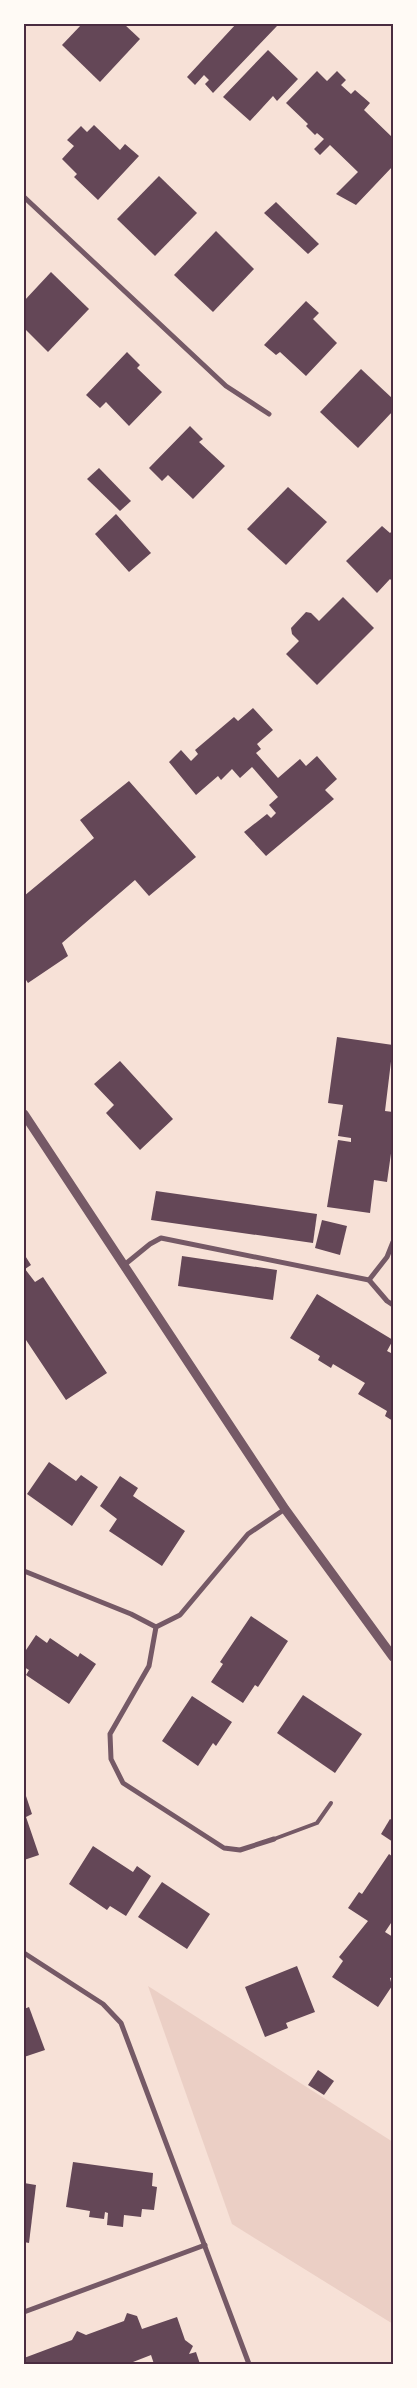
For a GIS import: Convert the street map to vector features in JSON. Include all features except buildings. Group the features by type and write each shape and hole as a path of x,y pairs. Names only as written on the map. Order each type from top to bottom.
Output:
{"street":[{"path":"24,197 226,386 269,414"},
{"path":"24,1114 285,1509 393,1657"},
{"path":"123,1266 150,1244 161,1238 369,1280 387,1301 393,1305"},
{"path":"369,1280 387,1257 393,1242"},
{"path":"156,1627 180,1615 248,1534 285,1509"},
{"path":"24,1572 131,1614 156,1627"},
{"path":"156,1627 149,1666 110,1734 111,1759 123,1783 224,1848 240,1850 274,1839"},
{"path":"24,1953 103,2004 122,2023 249,2364"},
{"path":"24,2312 205,2245"}],"lane":[{"path":"274,1839 317,1823 331,1803"}],"shaded area":[{"path":"148,1986 393,2142 393,2324 232,2224"}]}
